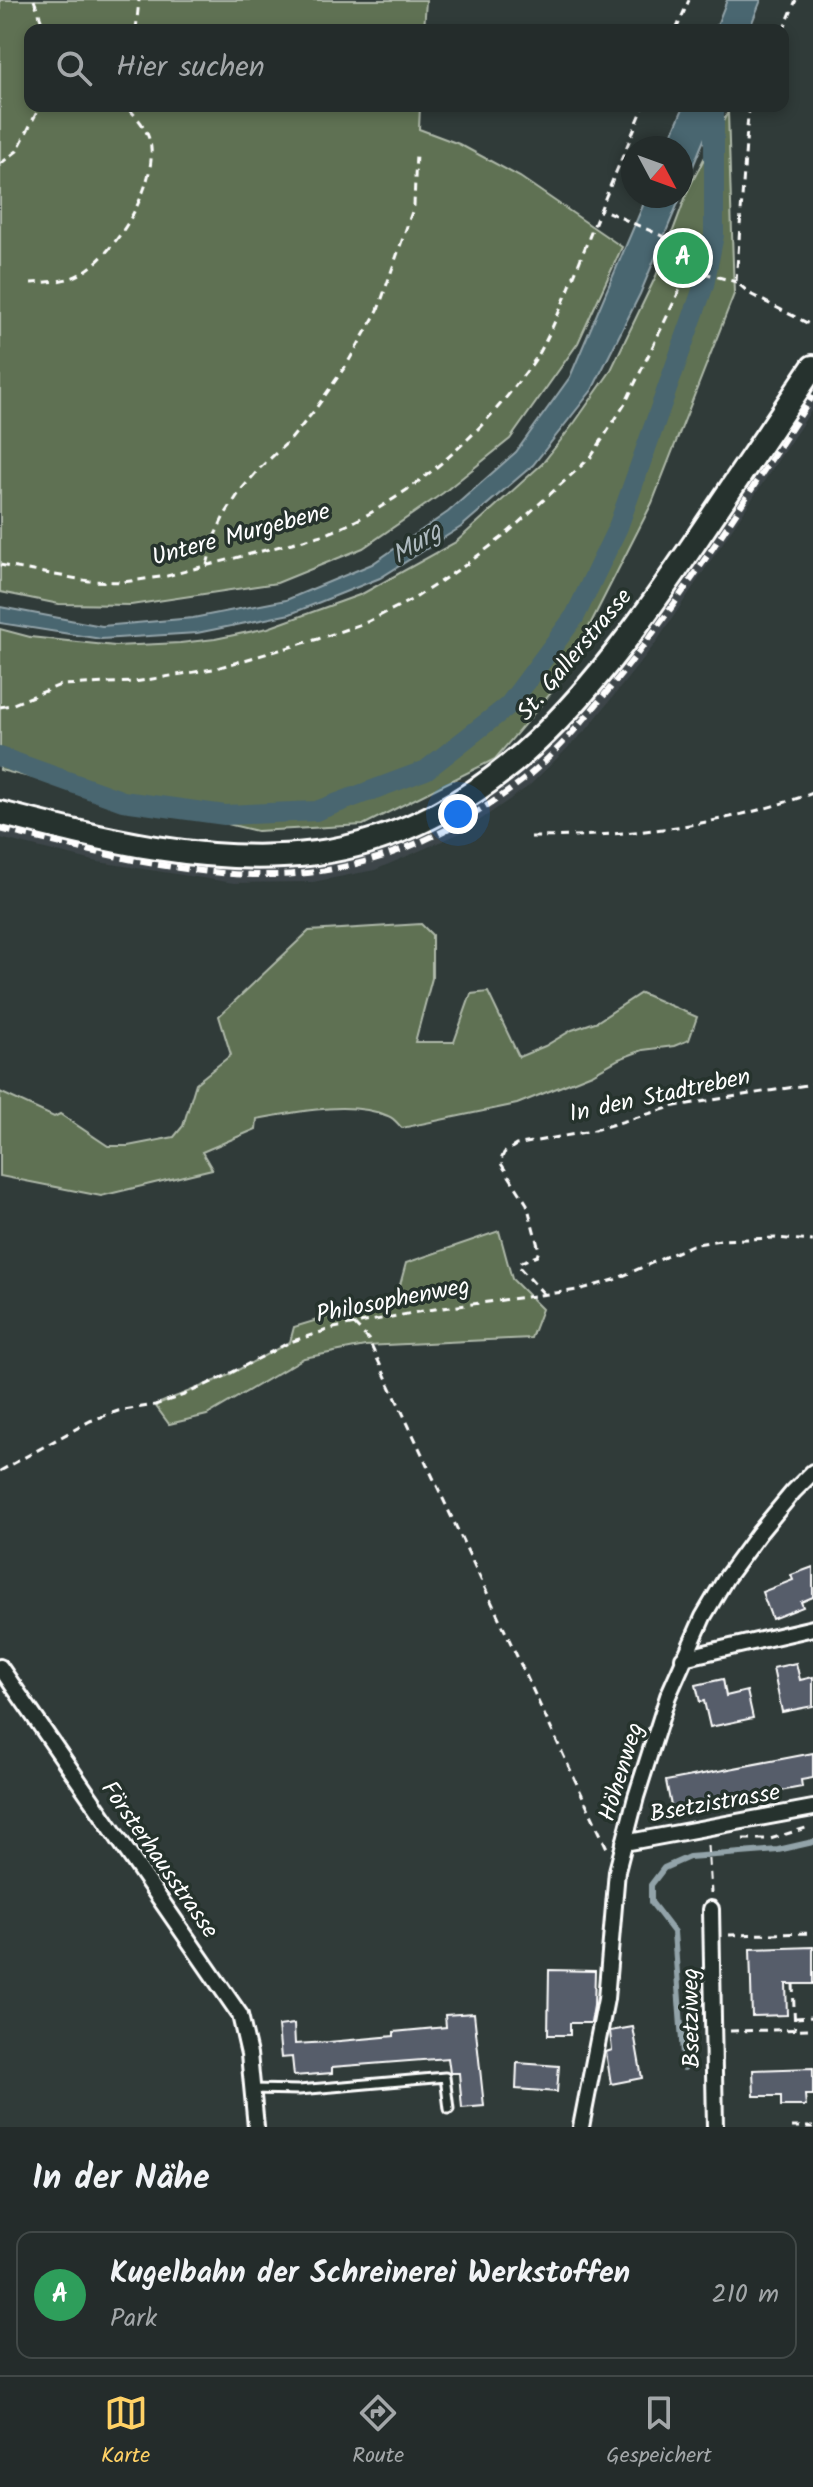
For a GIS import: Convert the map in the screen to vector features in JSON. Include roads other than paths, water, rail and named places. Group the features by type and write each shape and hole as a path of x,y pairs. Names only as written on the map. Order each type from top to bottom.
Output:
{"main road":[{"name":"St. Gallerstrasse","path":"0,813 142,844 237,856 314,853 349,847 428,819 503,771 574,705 666,585 813,367"}],"street":[{"name":"Höhenweg","path":"581,2127 606,1999 617,1871 668,1696 703,1617 726,1578 767,1523 813,1472"},
{"path":"683,1658 813,1628"},
{"name":"Försterhausstrasse","path":"0,1667 240,2015 249,2054 256,2127"},
{"name":"Bsetzistrasse","path":"624,1843 813,1808"},
{"name":"Bsetziweg","path":"711,1909 715,2127"}],"lane":[{"path":"252,2089 299,2090 445,2077 449,2109"}],"water":[{"path":"727,0 761,0 751,24 717,24"},
{"path":"681,112 716,112 693,166 693,136 671,136"},
{"name":"Murg","path":"642,208 676,208 640,294 592,390 533,465 461,527 380,578 290,614 197,633 101,639 0,623 0,607 102,626 193,618 286,600 372,564 448,512 516,452 570,377"}],"waterway":[{"path":"0,757 123,801 225,815 316,811 426,770 509,705 575,616 618,527 704,285 714,235 714,112"},
{"path":"684,2068 674,1932 651,1902 651,1885 664,1868 689,1857 778,1850 813,1842"}],"railway":[{"path":"0,829 173,867 279,875 345,867 377,858 408,847 468,818 534,771 587,716 688,585 813,396"}],"place":[{"name":"Kugelbahn der Schreinerei Werkstoffen","path":"683,258"}]}
